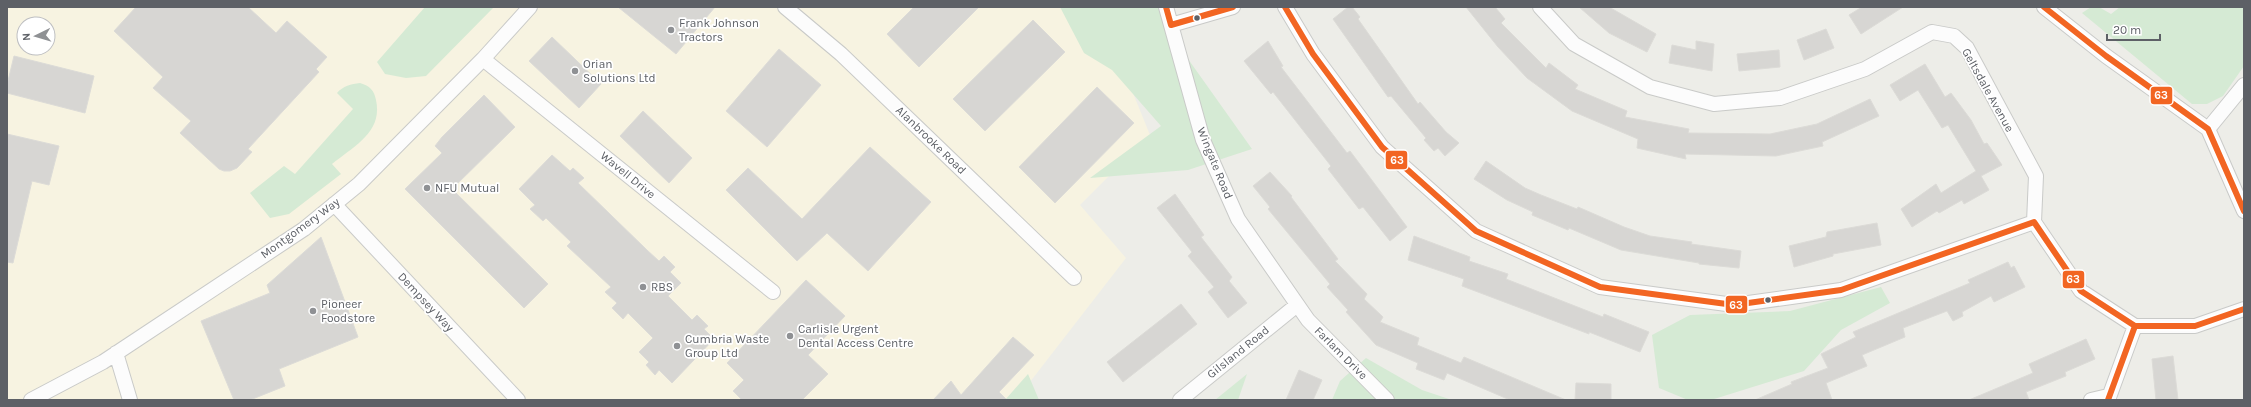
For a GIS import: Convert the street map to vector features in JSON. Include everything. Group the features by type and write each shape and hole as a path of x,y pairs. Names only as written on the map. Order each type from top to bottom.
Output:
{"street":[{"name":"Montgomery Way","path":"31,400 116,353 304,228 359,184 483,59 530,7"},
{"name":"Alanbrooke Road","path":"785,7 841,54 1074,278"},
{"name":"Wingate Road","path":"1166,7 1203,140 1238,219 1297,305"},
{"path":"1171,25 1234,7"},
{"path":"1284,7 1312,54 1382,147 1476,231 1600,287 1734,305 1841,290 2034,222 2081,292 2135,326 2195,326 2244,309"},
{"name":"Geltsdale Avenue","path":"1540,7 1574,44 1650,87 1714,104 1780,98 1865,69 1932,32 1954,36 1967,48 2036,176 2034,222"},
{"path":"2044,7 2106,56 2208,129 2244,211"},
{"name":"Wavell Drive","path":"483,59 773,292"},
{"path":"2208,129 2244,85"},
{"name":"Dempsey Way","path":"334,204 518,400"},
{"name":"Gilsland Road","path":"1180,400 1297,305"},
{"name":"Farlam Drive","path":"1297,305 1308,320 1387,400"},
{"path":"2091,400 2108,398 2135,326"},
{"path":"116,353 130,400"}],"shaded area":[{"path":"7,7 1098,7 1150,135 1080,205 1126,258 1016,400 7,400"}],"green space":[{"path":"425,7 494,7 426,76 406,78 385,74 377,62"},
{"path":"1060,7 1160,7 1176,42 1252,149 1188,170 1090,178 1161,126 1112,70 1084,53"},
{"path":"2091,7 2099,7 2111,14 2120,7 2244,7 2244,66 2223,96 2207,104 2192,104 2082,13"},
{"path":"360,83 371,89 376,100 377,111 371,130 357,144 332,164 341,174 289,214 270,218 250,193 284,166 295,174 353,109 337,93 347,86"},
{"path":"1881,287 1890,303 1841,330 1804,371 1711,400 1688,400 1659,388 1652,335 1690,315 1790,311"},
{"path":"1366,358 1422,390 1452,400 1332,400 1340,381"},
{"path":"1028,374 1039,400 1005,400"},
{"path":"1247,374 1238,400 1215,400"}],"building":[{"path":"136,7 248,7 276,33 287,21 327,57 316,69 319,72 248,149 252,152 237,168 230,171 224,171 219,169 180,133 191,121 153,88 163,77 114,31"},
{"name":"Frank Johnson Tractors","path":"618,7 715,7 676,54"},
{"path":"914,7 979,7 919,67 887,34"},
{"path":"1348,7 1352,7 1360,17 1358,19 1418,104 1420,102 1446,132 1459,143 1445,156 1438,148 1434,151 1424,140 1426,138 1391,96 1388,97 1333,19"},
{"path":"1466,7 1495,7 1505,19 1501,23 1546,68 1549,63 1578,85 1575,89 1627,111 1625,117 1689,129 1688,133 1770,134 1817,124 1870,99 1879,116 1822,142 1823,146 1776,156 1685,154 1686,159 1637,148 1638,139 1572,111 1527,78 1498,47"},
{"path":"1579,7 1609,7 1656,34 1647,52 1609,33"},
{"path":"1862,7 1903,7 1861,34 1849,15"},
{"path":"1033,20 1065,52 985,131 953,99"},
{"path":"1826,29 1834,48 1804,60 1797,40"},
{"path":"552,37 601,84 579,108 529,61"},
{"path":"1268,41 1283,66 1281,67 1347,153 1350,151 1407,227 1390,241 1363,207 1359,209 1328,169 1331,166 1273,92 1271,94 1244,61"},
{"path":"1696,41 1714,44 1712,71 1669,63 1672,45 1696,50"},
{"path":"779,49 821,85 767,147 726,111"},
{"path":"1779,50 1780,67 1739,71 1737,54"},
{"path":"14,56 94,76 85,113 7,93 7,85"},
{"path":"1925,64 1945,97 1951,93 1971,120 1984,144 1987,143 2002,165 1981,176 1989,190 1964,204 1962,200 1939,213 1937,211 1912,227 1901,209 1936,184 1941,193 1976,171 1948,125 1942,128 1918,90 1900,101 1890,85"},
{"path":"1097,87 1134,123 1055,203 1019,167"},
{"path":"484,95 515,127 452,189 548,284 524,308 405,189 442,153 435,146"},
{"path":"643,111 692,158 669,183 620,136"},
{"path":"7,134 59,146 49,185 32,181 13,263 7,262"},
{"path":"870,147 931,202 868,271 827,233 797,261 726,190 748,168 802,219"},
{"path":"552,155 570,171 573,168 584,178 578,183 659,261 664,256 675,267 670,272 681,283 668,296 692,320 697,315 708,326 704,329 714,339 672,383 659,370 655,375 646,365 649,362 639,352 653,338 628,313 623,319 612,308 617,303 605,292 611,287 567,246 571,242 546,218 543,221 530,209 535,205 519,189"},
{"path":"1486,161 1525,188 1577,209 1578,207 1624,227 1650,236 1692,242 1691,244 1741,251 1739,268 1699,264 1621,250 1569,228 1568,230 1532,215 1533,212 1507,200 1474,179"},
{"path":"1270,172 1292,196 1291,197 1338,259 1335,261 1367,294 1364,299 1383,317 1380,322 1419,338 1417,345 1461,363 1464,357 1566,400 1510,400 1447,373 1444,380 1416,369 1418,363 1376,345 1346,312 1348,310 1327,287 1330,284 1268,209 1270,207 1253,186"},
{"path":"1175,194 1204,235 1201,237 1232,277 1229,281 1247,303 1228,318 1208,292 1214,287 1188,256 1192,252 1157,208"},
{"path":"1877,223 1881,245 1833,254 1833,256 1794,267 1789,246 1826,237 1827,232"},
{"path":"1414,236 1470,257 1469,261 1508,274 1506,279 1603,317 1604,314 1649,332 1640,352 1462,286 1464,279 1408,260"},
{"path":"321,237 358,337 279,369 285,386 250,400 234,400 201,321 270,293 267,285"},
{"path":"2008,262 2011,268 2014,266 2025,287 1994,302 1991,296 1962,312 1963,316 1953,321 1947,311 1903,328 1905,337 1862,355 1867,366 1826,383 1832,400 1755,400 1792,384 1791,382 1828,368 1821,354 1856,337 1853,332 1970,283 1968,280"},
{"name":"Carlisle Urgent Dental Access Centre","path":"806,280 845,316 808,355 828,374 802,400 742,400 733,391 744,380 727,363"},
{"path":"1181,304 1197,324 1123,382 1107,362"},
{"path":"1013,337 1034,355 999,392 1007,400 933,400 951,381 961,395"},
{"path":"2086,339 2095,359 2065,372 2066,376 2026,392 2029,400 1969,400 2033,373 2029,364"},
{"path":"2173,356 2178,400 2156,400 2152,359"},
{"path":"1299,370 1322,380 1313,400 1286,400"},
{"path":"1576,383 1611,384 1611,400 1575,400"}],"transit line":[{"name":"63","path":"1166,7 1171,25 1233,7"},
{"name":"63","path":"1285,7 1313,54 1382,147 1476,231 1600,287 1734,305 1841,290 2034,222 2081,291 2135,326 2195,326 2244,309"},
{"name":"63","path":"2044,7 2106,56 2208,129 2244,211"},
{"name":"63","path":"2108,400 2135,326"}],"place":[{"name":"Frank Johnson Tractors","path":"671,30"},
{"name":"Orian Solutions Ltd","path":"575,71"},
{"name":"NFU Mutual","path":"427,188"},
{"name":"RBS","path":"643,287"},
{"name":"Pioneer Foodstore","path":"313,311"},
{"name":"Carlisle Urgent Dental Access Centre","path":"790,336"},
{"name":"Cumbria Waste Group Ltd","path":"677,346"}]}
